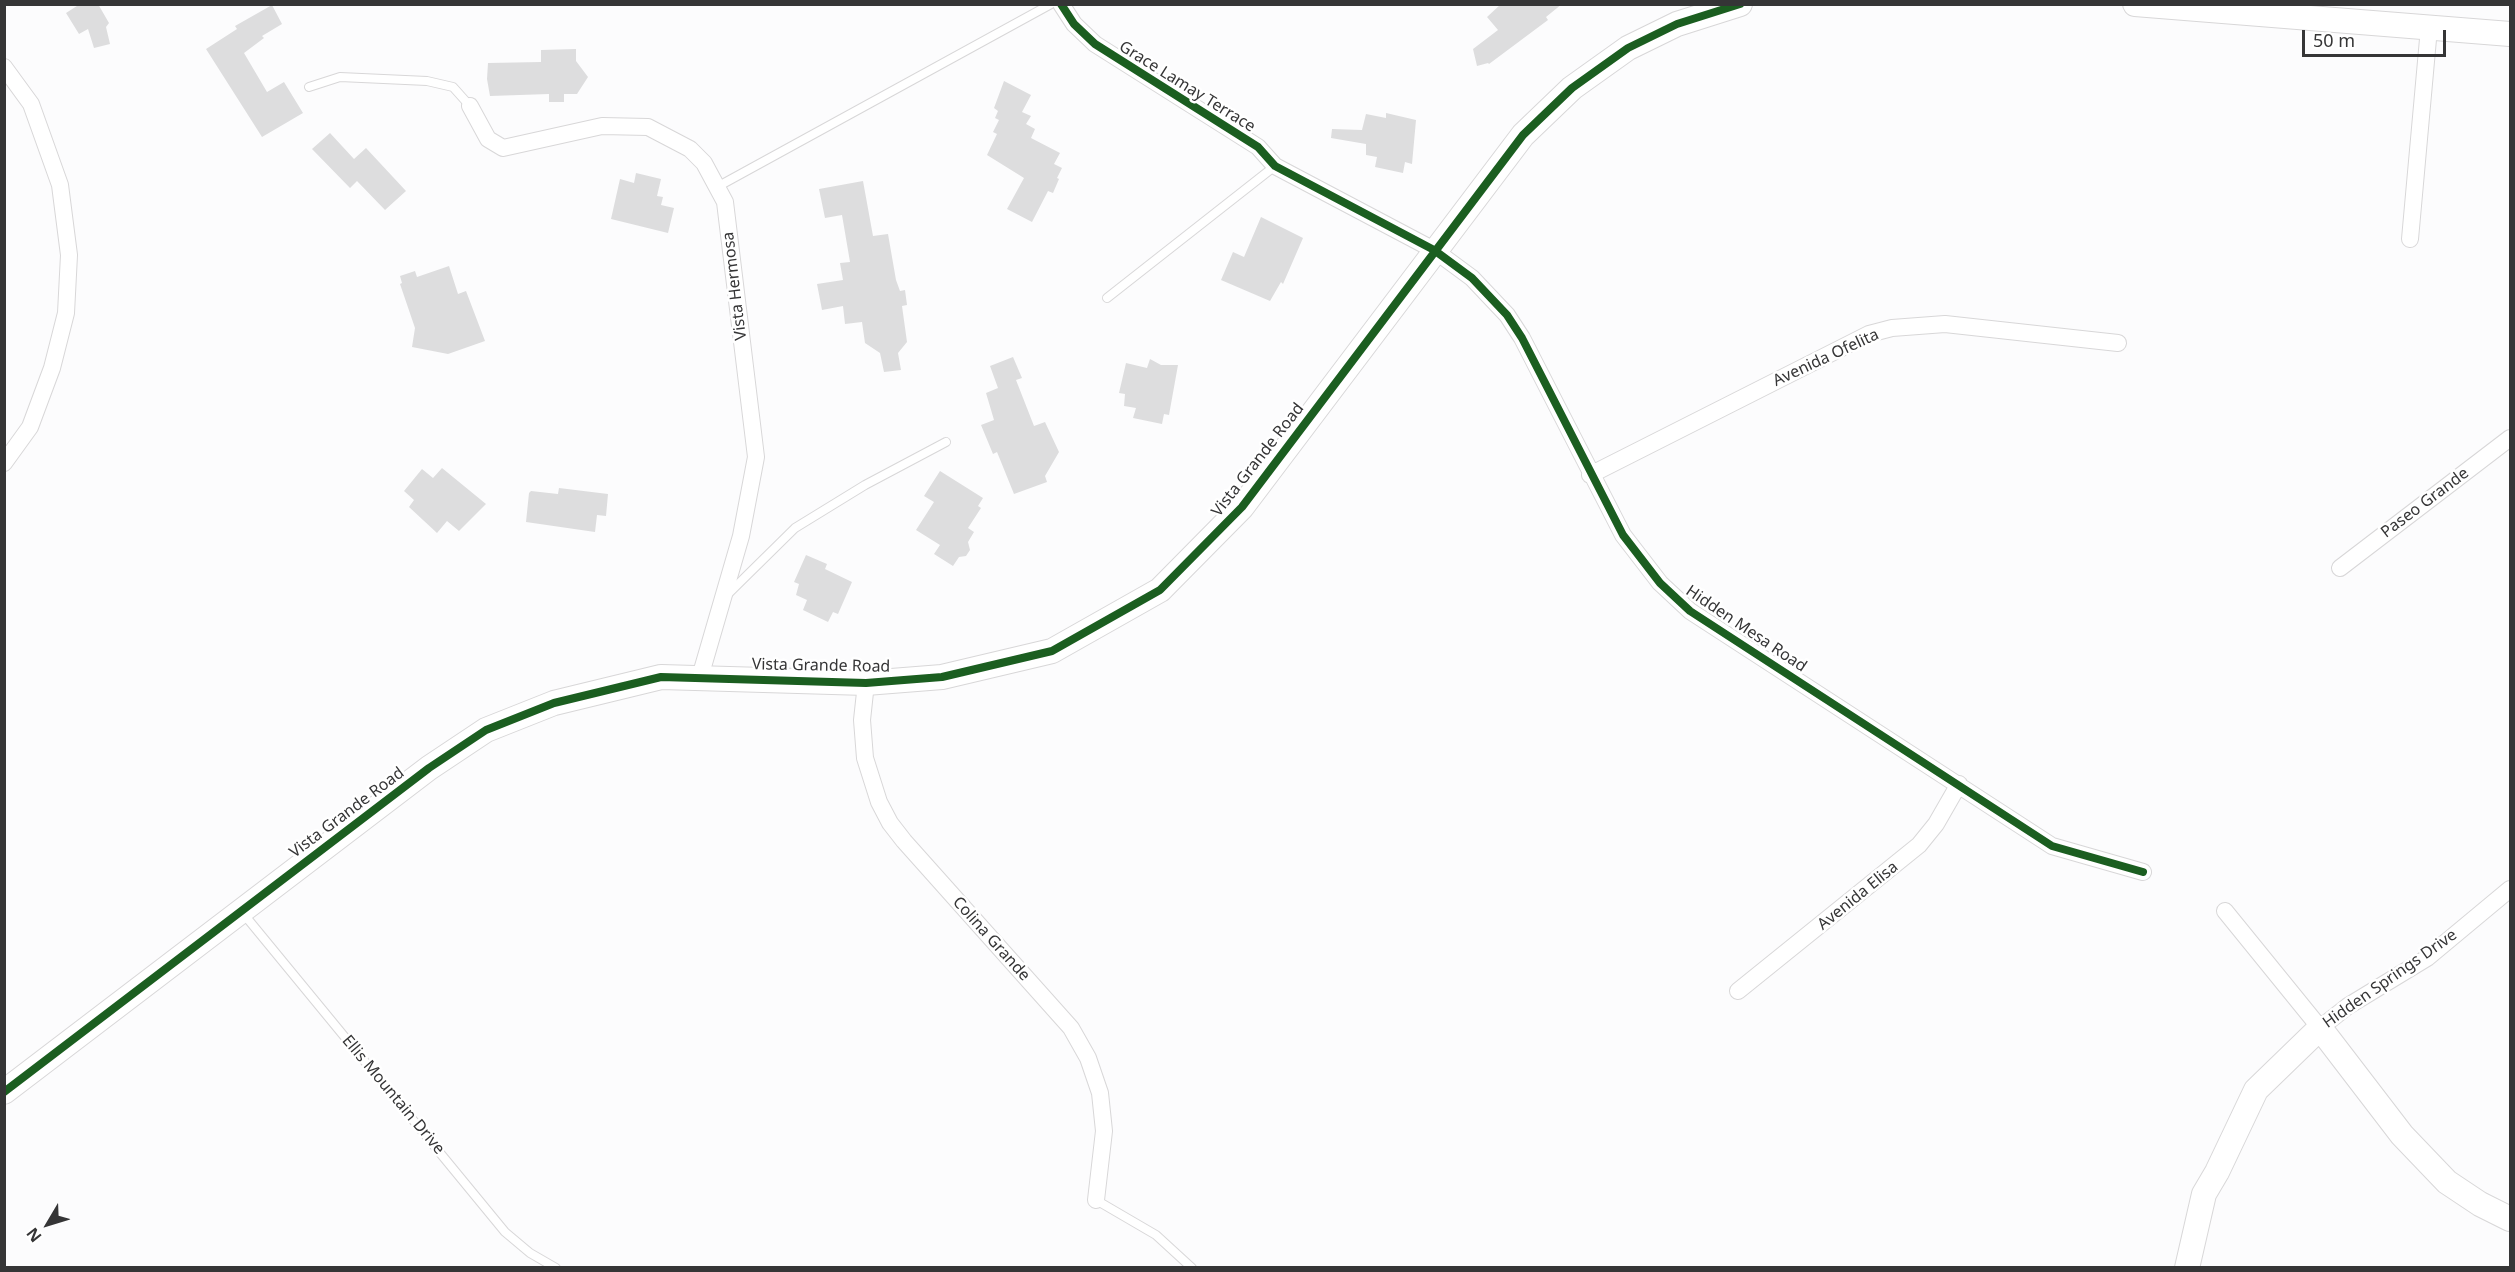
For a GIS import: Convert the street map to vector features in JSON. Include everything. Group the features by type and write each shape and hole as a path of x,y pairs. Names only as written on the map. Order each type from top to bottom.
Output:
{"street":[{"name":"Grace Lamay Terrace","path":"1061,4 1074,24 1095,44 1258,147 1275,166 1434,250"},
{"name":"Vista Grande Road","path":"4,1092 429,768 486,730 554,703 661,677 866,683 942,677 1052,651 1160,590 1242,507 1502,159 1572,88 1628,48 1677,24 1740,4"},
{"path":"2135,4 2511,34"},
{"path":"2410,239 2429,28"},
{"path":"4,67 31,104 60,185 69,255 66,313 52,368 30,427 4,463"},
{"name":"Vista Hermosa","path":"470,106 488,139 503,148 602,126 648,127 690,148 704,163 725,202 756,457 742,530 700,677"},
{"name":"Hidden Mesa Road","path":"1434,250 1472,278 1512,323 1522,338 1590,475 1634,552 1674,598 1707,623 2052,846 2143,872"},
{"name":"Avenida Ofelita","path":"1590,475 1869,334 1892,328 1945,324 2118,343"},
{"name":"Paseo Grande","path":"2340,568 2511,438"},
{"name":"Colina Grande","path":"866,683 861,720 865,758 879,802 890,823 1071,1028 1088,1058 1100,1093 1104,1131 1096,1200"},
{"name":"Avenida Elisa","path":"1738,991 1919,845 1936,824 1959,784"},
{"name":"Hidden Springs Drive","path":"2187,1268 2204,1194 2256,1090 2320,1028 2348,1006 2427,958 2508,897"},
{"path":"2225,910 2402,1135 2447,1182 2480,1204 2511,1219"}],"lane":[{"path":"717,187 1051,4"},
{"path":"309,87 340,77 427,81 453,87 470,106"},
{"path":"1107,298 1275,166"},
{"path":"724,598 795,528 865,485 946,442"},
{"name":"Ellis Mountain Drive","path":"241,910 505,1232 530,1253 556,1268"},
{"path":"1096,1200 1156,1235 1192,1268"}],"building":[{"path":"80,4 98,4 109,23 106,27 110,44 94,48 88,29 79,34 66,13"},
{"path":"1501,4 1562,4 1546,17 1548,20 1489,64 1477,66 1473,49 1498,30 1487,17"},
{"path":"272,5 282,24 262,36 264,38 244,53 267,92 284,82 303,113 262,137 206,49 237,29 235,26"},
{"path":"576,49 576,61 588,77 577,94 564,94 564,102 549,102 549,94 490,96 487,79 488,63 541,62 541,50"},
{"path":"1004,81 1031,95 1022,112 1031,116 1026,124 1035,129 1031,138 1060,153 1054,164 1062,168 1057,178 1059,179 1053,193 1048,191 1032,222 1007,209 1024,178 987,155 997,134 993,132 999,120 995,118 998,111 994,108"},
{"path":"1386,113 1416,120 1412,164 1405,162 1403,173 1375,167 1377,157 1366,155 1366,144 1331,138 1332,129 1362,130 1366,114 1386,118"},
{"path":"330,133 354,159 366,148 406,191 385,210 357,181 350,188 312,149"},
{"path":"636,173 661,179 657,196 663,197 661,205 674,208 668,233 611,219 620,179 634,183"},
{"path":"863,181 873,236 888,234 896,280 900,291 905,290 907,305 902,306 907,342 898,353 901,370 884,372 880,353 865,343 862,322 845,324 843,306 822,310 817,284 843,280 840,263 850,262 842,215 825,218 819,189"},
{"path":"1261,217 1303,238 1283,284 1281,282 1270,301 1221,280 1233,252 1244,257"},
{"path":"449,266 458,294 466,291 485,341 448,354 412,347 415,328 400,284 402,283 400,276 415,271 417,277"},
{"path":"1013,357 1022,378 1016,380 1034,426 1045,422 1059,452 1045,476 1047,482 1014,494 997,452 993,454 981,425 994,420 986,393 998,388 990,366"},
{"path":"1150,359 1161,365 1178,365 1169,415 1164,414 1162,424 1133,418 1136,408 1124,406 1125,394 1119,393 1126,363 1147,368"},
{"path":"442,468 486,504 459,531 447,521 437,533 409,507 414,500 404,491 422,469 433,478"},
{"path":"940,471 983,498 978,506 981,508 968,528 974,532 968,542 970,550 966,556 959,557 953,566 934,554 940,545 916,530 934,502 924,496"},
{"path":"559,488 608,494 606,516 597,515 595,532 526,522 529,493 531,491 558,494"},
{"path":"806,555 827,564 825,569 852,582 838,614 833,612 828,622 803,610 807,600 796,595 799,584 794,582"}],"cycle path":[{"path":"1061,4 1074,24 1095,44 1258,147 1275,166 1434,250 1472,278 1507,315 1522,338 1623,535 1660,583 1690,611 2052,846 2143,872"},
{"path":"4,1092 429,768 486,730 554,703 661,677 866,683 942,677 1052,651 1160,590 1242,507 1523,135 1572,88 1628,48 1677,24 1740,4"}]}
